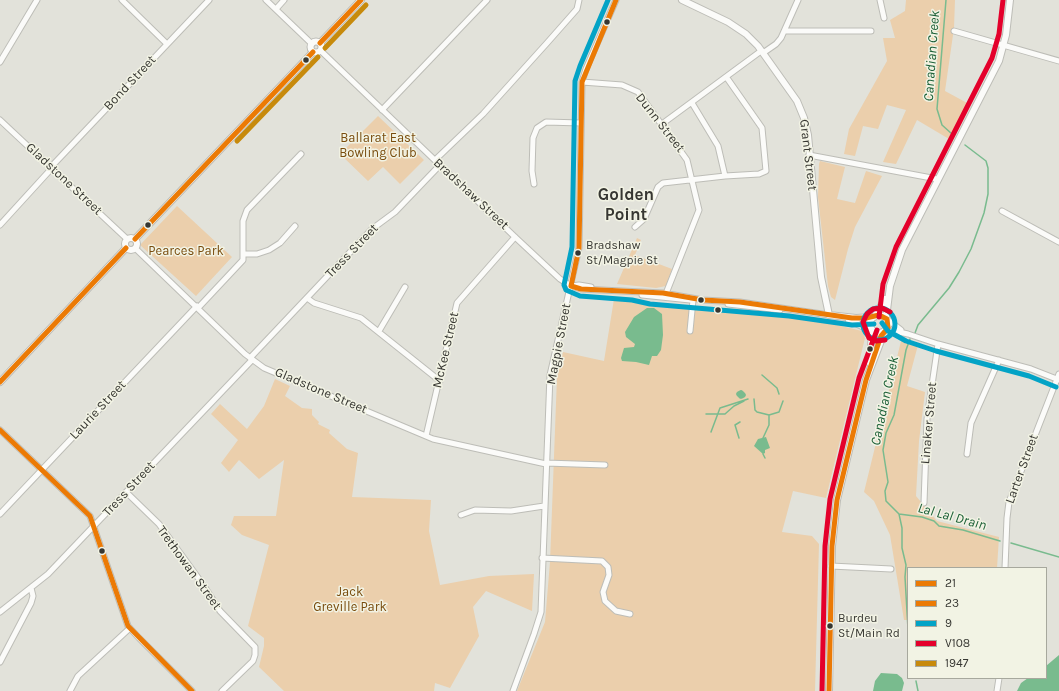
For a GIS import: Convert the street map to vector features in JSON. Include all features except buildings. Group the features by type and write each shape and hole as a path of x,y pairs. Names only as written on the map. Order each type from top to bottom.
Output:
{"main road":[{"path":"313,52 311,48 312,44 316,42 320,43 361,0"},
{"name":"Grant Street","path":"682,0 734,25 751,38 795,98 801,109 807,129 821,277 830,315"},
{"path":"869,372 872,330 870,323 882,306 902,250 937,178 994,73 1004,45 1010,0"},
{"path":"135,239 313,52 317,53 321,51 322,47 320,43"},
{"path":"126,248 124,243 127,239 131,237 135,239"},
{"path":"126,248 131,250 135,248 137,244 135,239"},
{"path":"0,382 126,248"},
{"path":"829,691 832,536 837,500 869,372 884,332 888,326 886,319 890,286"},
{"path":"830,315 861,318 881,315 886,319"},
{"path":"830,315 862,324 878,334 884,332"}],"street":[{"path":"0,62 37,0"},
{"path":"122,0 167,44"},
{"name":"Bond Street","path":"0,225 51,168 209,0"},
{"path":"266,0 312,44"},
{"path":"276,9 284,0"},
{"path":"382,110 486,0"},
{"path":"435,160 472,125 548,43 576,10 579,0"},
{"name":"Magpie Street","path":"513,691 539,620 550,375 579,248 582,82 586,69 616,0"},
{"path":"662,124 778,42 785,31 798,0"},
{"path":"880,0 884,18"},
{"path":"785,31 871,31"},
{"path":"954,31 1059,61"},
{"name":"Bradshaw Street","path":"321,51 515,237 570,286"},
{"path":"635,227 644,218 660,184 764,172 766,169 762,128 726,78"},
{"name":"Dunn Street","path":"582,82 622,85 637,91 685,156 693,180 698,210 665,296"},
{"path":"692,103 718,146 725,176"},
{"name":"Gladstone Street","path":"0,120 127,239"},
{"path":"534,184 532,171 533,138 535,130 539,126 548,122 581,123"},
{"path":"295,226 280,243 269,250 255,254 244,254 243,221 246,212 301,154"},
{"path":"810,156 937,178"},
{"name":"Tress Street","path":"0,612 48,574 372,229 395,212 440,165"},
{"path":"1002,211 1059,242"},
{"name":"McKee Street","path":"426,436 457,303 515,237"},
{"name":"Gladstone Street","path":"135,248 251,359 268,369 442,442 546,464 605,466"},
{"name":"Laurie Street","path":"0,514 240,263 244,254"},
{"path":"570,286 579,285 602,290 789,309 830,315"},
{"path":"379,332 405,287"},
{"path":"665,296 703,300"},
{"path":"307,298 314,303 358,316 440,381"},
{"path":"690,332 694,300"},
{"path":"886,319 892,325 908,334"},
{"path":"884,332 894,331 908,334 938,344 1032,369 1058,378"},
{"name":"Linaker Street","path":"924,503 927,419 938,344"},
{"path":"967,454 971,423 999,360"},
{"name":"Larter Street","path":"1005,567 1009,502 1058,378"},
{"path":"0,430 87,512 94,526 130,628 192,691"},
{"name":"Trethowan Street","path":"126,492 159,524 204,586 220,611 252,644 256,652 253,661 222,691"},
{"path":"461,515 475,510 512,510 544,506"},
{"path":"542,558 602,561 607,566 609,573 603,592 605,602 614,610 630,614"},
{"path":"831,566 891,569"},
{"path":"0,662 31,603 33,598 31,588"},
{"path":"70,691 78,676 130,628"},
{"path":"997,691 999,679"}],"green space":[{"path":"906,0 955,0 954,28 945,91 969,104 949,139 917,120 896,164 883,162 906,110 887,105 878,129 863,126 855,156 844,154 849,129 887,61 883,38 895,38 890,20 905,11"},
{"name":"Ballarat East Bowling Club","path":"378,116 424,160 400,184 383,167 368,181 340,154"},
{"path":"820,161 845,167 837,199 855,203 866,171 882,176 855,227 835,300 831,297 828,286 818,197"},
{"name":"Pearces Park","path":"177,206 232,257 196,296 140,245"},
{"path":"637,238 641,240 635,255 672,269 666,286 656,288 617,284"},
{"path":"614,299 804,317 862,331 865,338 826,498 793,491 782,532 812,536 819,544 815,691 517,691 545,622 550,562 557,377 563,352 604,361"},
{"path":"902,337 918,345 907,386 925,392 919,441 916,496 937,521 999,537 997,567 907,567 907,620 904,620 890,535 874,501 864,492"},
{"name":"Jack Greville Park","path":"275,379 290,386 285,396 302,408 312,409 312,415 319,422 318,424 330,430 329,433 347,449 358,453 352,497 431,500 429,531 440,585 489,576 534,574 532,611 486,591 473,607 479,636 450,688 435,683 434,691 284,691 259,667 264,646 264,638 248,626 269,545 242,535 231,525 234,516 276,516 284,460 259,479 239,460 229,472 221,463 238,440 211,414 220,404 247,429 264,406"}],"shaded area":[{"path":"647,308 654,308 662,314 663,335 661,350 657,356 652,356 649,365 622,361 621,358 624,348 634,347 635,344 626,337 625,332 634,317"},
{"path":"766,437 770,448 765,450 765,453 763,454 754,446 758,439"},
{"path":"1059,655 1059,691 1017,691 1021,683 1027,679 1047,679 1047,665"},
{"path":"881,673 897,674 902,678 904,683 902,691 873,691 875,681"}],"waterway":[{"name":"Canadian Creek","path":"946,0 937,109 942,125 952,134"},
{"name":"Canadian Creek","path":"915,333 918,325 949,288 959,272 971,249 984,213 988,194 988,168 986,161 965,145"},
{"name":"Canadian Creek","path":"907,612 905,577 906,565 902,548 902,528 899,514 886,501 885,491 888,482 883,450 886,433 894,415 906,350 910,339"},
{"path":"762,375 777,388 779,394"},
{"path":"741,393 743,395 741,396 739,394 741,393"},
{"path":"711,432 720,408 748,399"},
{"path":"754,399 755,410 757,412 769,415 769,425 763,438"},
{"path":"706,414 725,414 734,406 744,401"},
{"path":"769,415 779,412 783,401"},
{"path":"739,438 735,425 740,422"},
{"path":"763,454 765,458"},
{"name":"Lal Lal Drain","path":"899,514 922,517 934,521 939,526 963,530 1000,541"},
{"name":"Lal Lal Drain","path":"1011,543 1059,557"},
{"name":"Canadian Creek","path":"916,681 918,691"}],"transit line":[{"name":"23","path":"320,43 361,0"},
{"name":"9","path":"608,0 575,81 572,247 564,285 566,290 580,296 632,300 650,304 789,316 852,325 874,324"},
{"name":"21","path":"571,286 579,248 582,82 616,0"},
{"name":"V108","path":"879,317 883,284 896,247 992,58 999,34 1003,0"},
{"name":"1947","path":"325,48 366,5"},
{"name":"23","path":"135,239 313,52"},
{"name":"1947","path":"237,141 318,57"},
{"name":"23","path":"0,382 126,248"},
{"name":"21","path":"571,286 581,289 663,293 703,300 740,302 852,318 866,318 879,315 887,319 888,328 881,336 866,380 837,500 832,546 829,691"},
{"name":"9","path":"876,308 882,308 891,312 895,324 891,336 882,340 876,340 867,336 863,327 863,321 867,312 876,308"},
{"name":"V108","path":"885,340 876,341 869,338 863,322 867,314 873,309 882,308 890,312"},
{"name":"9","path":"882,323 888,331 906,341 936,351 1029,376 1056,387"},
{"name":"V108","path":"822,691 825,546 830,499 859,378 877,330"},
{"name":"23","path":"0,430 90,516 128,626 192,691"}],"place":[{"name":"Bradshaw St/Magpie St","path":"578,253"},
{"name":"Burdeu St/Main Rd","path":"830,626"}],"district":[{"name":"Golden Point","path":"626,205"}]}
